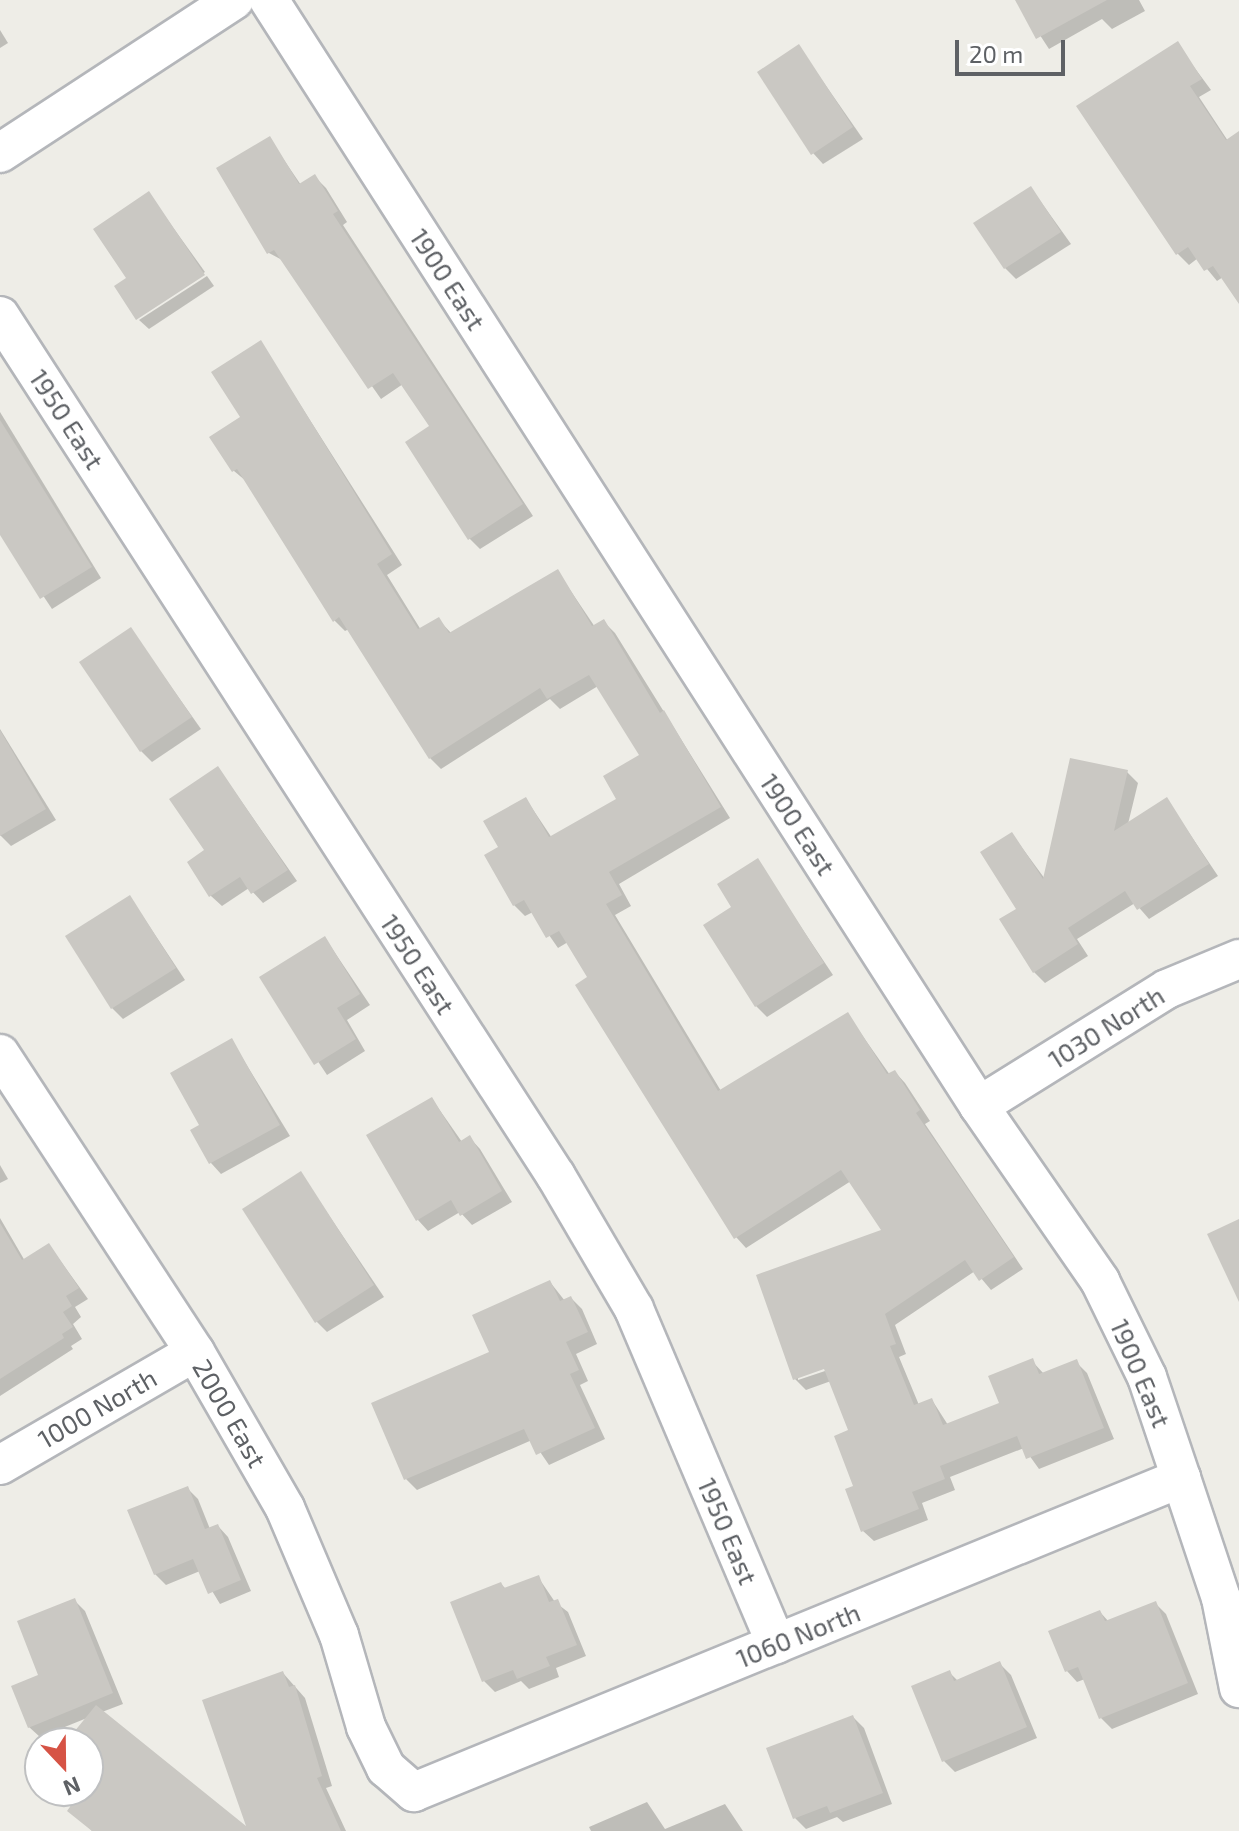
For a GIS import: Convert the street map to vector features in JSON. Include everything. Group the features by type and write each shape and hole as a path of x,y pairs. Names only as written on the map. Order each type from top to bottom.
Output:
{"street":[{"path":"0,153 234,0"},
{"name":"1900 East","path":"269,0 979,1106 1100,1281 1147,1377 1221,1598 1239,1688"},
{"name":"1950 East","path":"0,316 634,1309 776,1644"},
{"name":"1030 North","path":"979,1106 1167,989 1239,959"},
{"name":"2000 East","path":"0,1054 195,1352 285,1508 386,1768 414,1792"},
{"name":"1000 North","path":"0,1465 195,1352"},
{"name":"1060 North","path":"414,1792 1181,1478"}],"building":[{"path":"1015,0 1107,0 1036,39"},
{"path":"1178,41 1202,79 1190,86 1226,140 1239,131 1239,304 1213,266 1204,271 1188,247 1176,255 1076,106"},
{"path":"799,44 853,127 811,155 757,72"},
{"path":"270,136 299,184 315,174 338,211 333,214 523,504 468,540 405,442 429,426 393,373 368,389 274,250 267,254 216,168"},
{"path":"1031,186 1061,232 1004,269 973,223"},
{"path":"149,191 205,275 136,320 114,286 126,278 93,229"},
{"path":"261,340 392,554 377,564 418,629 439,617 449,633 558,569 592,626 604,619 660,713 664,710 721,807 609,872 622,895 606,904 718,1091 848,1012 887,1074 895,1070 920,1110 916,1113 1014,1257 979,1281 965,1260 885,1314 896,1344 890,1346 914,1405 932,1398 943,1425 999,1403 988,1376 1033,1358 1039,1374 1077,1359 1104,1428 1026,1459 1017,1436 940,1466 945,1479 912,1492 919,1509 861,1532 845,1489 853,1486 834,1436 848,1430 824,1369 793,1380 756,1275 881,1230 841,1170 734,1239 575,985 587,977 559,931 546,938 524,900 513,906 484,855 498,847 483,821 526,797 549,837 616,799 603,776 639,755 589,675 547,699 540,688 429,759 339,617 333,622 237,469 232,472 209,437 240,417 211,372"},
{"path":"0,420 92,567 40,599 0,535"},
{"path":"131,627 192,717 140,752 79,662"},
{"path":"0,730 46,809 0,836"},
{"path":"1070,758 1128,770 1114,831 1167,797 1209,864 1137,910 1125,891 1068,928 1078,944 1033,973 999,919 1016,909 980,852 1012,832 1043,879"},
{"path":"218,766 288,870 251,894 240,877 209,897 187,862 204,850 169,799"},
{"path":"758,858 824,963 755,1007 703,925 731,907 717,884"},
{"path":"130,895 176,968 111,1009 65,936"},
{"path":"325,936 360,994 337,1008 356,1039 314,1065 259,977"},
{"path":"232,1038 280,1125 209,1164 190,1130 199,1125 170,1073"},
{"path":"432,1097 459,1142 470,1135 502,1191 460,1216 451,1200 416,1221 366,1135"},
{"path":"301,1171 374,1285 315,1323 242,1209"},
{"path":"1239,1219 1239,1302 1207,1234"},
{"path":"0,1223 22,1260 49,1243 79,1288 66,1296 72,1306 63,1312 73,1327 62,1334 64,1338 0,1379"},
{"path":"550,1280 560,1301 571,1296 588,1332 566,1342 579,1370 570,1374 595,1428 536,1455 524,1429 404,1480 371,1403 489,1352 472,1315"},
{"path":"188,1486 205,1529 218,1524 241,1580 208,1594 193,1559 154,1575 127,1510"},
{"path":"539,1575 549,1602 558,1599 577,1645 546,1657 550,1666 517,1679 513,1670 482,1682 450,1602 501,1582 504,1588"},
{"path":"75,1598 113,1693 28,1727 11,1686 38,1675 17,1621"},
{"path":"1156,1601 1188,1683 1099,1719 1078,1667 1065,1672 1048,1631 1100,1610 1105,1621"},
{"path":"1000,1661 1027,1727 942,1762 911,1686 950,1670 954,1681"},
{"path":"283,1671 289,1687 295,1685 322,1776 317,1778 341,1831 92,1831 67,1811 70,1807 104,1807 104,1727 78,1727 96,1705 246,1826 202,1700"},
{"path":"853,1715 883,1793 830,1813 827,1806 793,1819 766,1748"}]}
